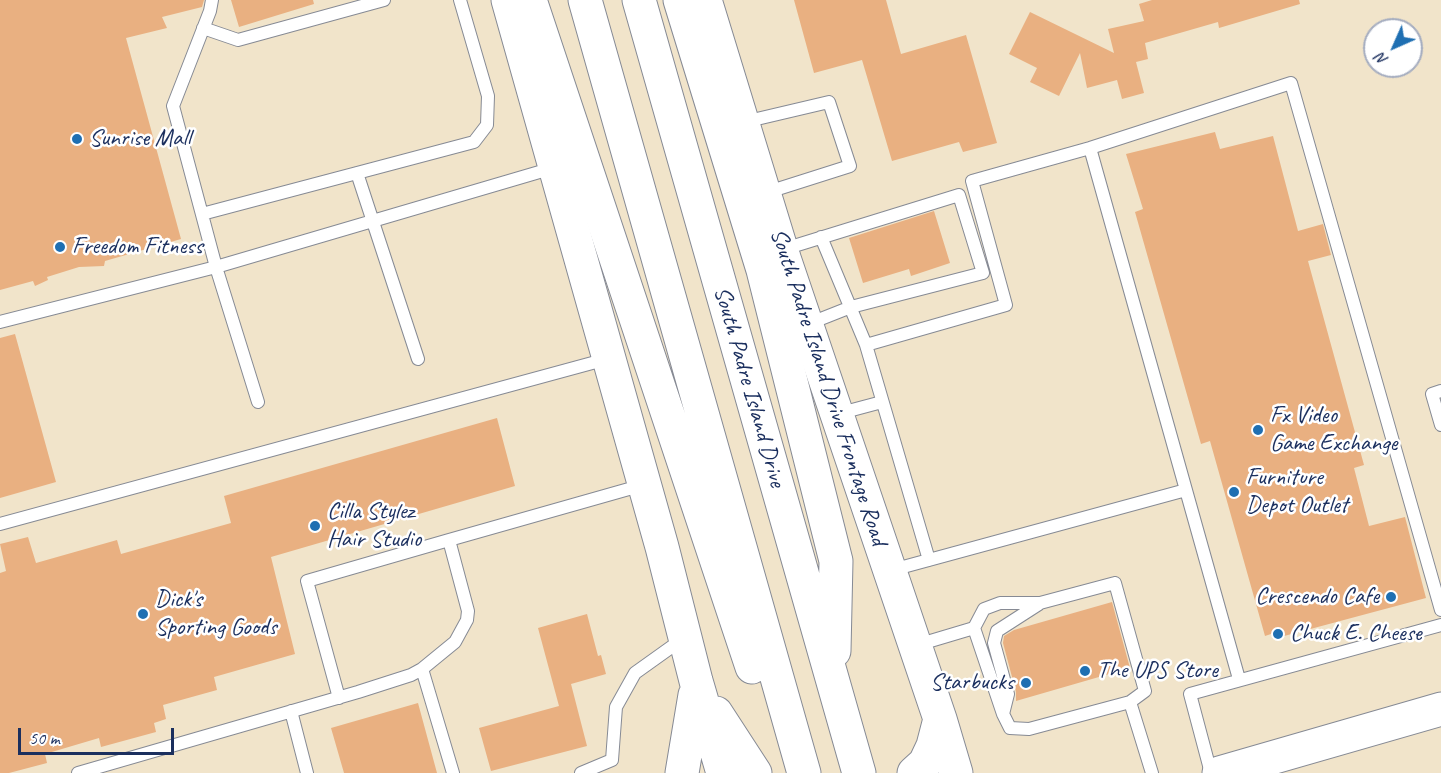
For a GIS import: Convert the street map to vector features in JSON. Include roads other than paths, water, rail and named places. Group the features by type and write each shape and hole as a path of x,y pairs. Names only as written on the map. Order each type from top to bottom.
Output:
{"main road":[{"path":"508,0 723,773"},
{"path":"530,0 759,689 801,762"},
{"path":"585,0 801,762"},
{"name":"South Padre Island Drive","path":"639,0 859,773"},
{"path":"680,0 763,270 836,561 833,682"},
{"name":"South Padre Island Drive Frontage Road","path":"705,0 782,249 940,719 956,773"},
{"path":"682,773 694,710 696,681"},
{"path":"696,681 755,773"},
{"path":"1219,773 1441,709"},
{"path":"914,773 925,763 933,746 940,719"}],"lane":[{"path":"212,0 210,11 173,106 216,267 258,402"},
{"path":"203,28 238,40 384,0"},
{"path":"202,214 474,142 487,125 488,96 460,0"},
{"path":"866,345 1006,305 972,182 1090,148 1291,83 1441,610"},
{"path":"742,122 829,102 850,166 764,193"},
{"path":"1090,148 1239,679"},
{"path":"0,322 216,267 555,168"},
{"path":"357,173 418,359"},
{"path":"782,249 959,195 983,273 851,307 807,324"},
{"path":"820,237 866,345 929,560"},
{"path":"0,524 609,359"},
{"path":"1441,391 1432,394 1441,425"},
{"path":"837,414 882,402"},
{"path":"339,698 307,581 644,484"},
{"path":"890,570 1186,490"},
{"path":"78,773 339,698 411,675 422,669 455,642 467,620 468,611 449,540"},
{"path":"915,646 974,628 984,609 1000,603 1040,603 1115,584 1145,691 1130,702 1029,729 1010,728 1003,714 974,628"},
{"path":"1003,714 1008,694 994,643 997,631 1040,603"},
{"path":"1210,773 1190,694 1441,625"},
{"path":"581,773 614,767 616,707 635,673 684,637"},
{"path":"422,669 453,773"},
{"path":"1130,702 1152,773"},
{"path":"291,711 307,773"}],"place":[{"name":"Sunrise Mall","path":"77,139"},
{"name":"Freedom Fitness","path":"60,247"},
{"name":"Fx Video Game Exchange","path":"1258,430"},
{"name":"Furniture Depot Outlet","path":"1234,492"},
{"name":"Cilla Stylez Hair Studio","path":"315,526"},
{"name":"Crescendo Cafe","path":"1391,597"},
{"name":"Dick's Sporting Goods","path":"143,614"},
{"name":"Chuck E. Cheese","path":"1278,634"},
{"name":"The UPS Store","path":"1085,671"},
{"name":"Starbucks","path":"1026,683"}]}
